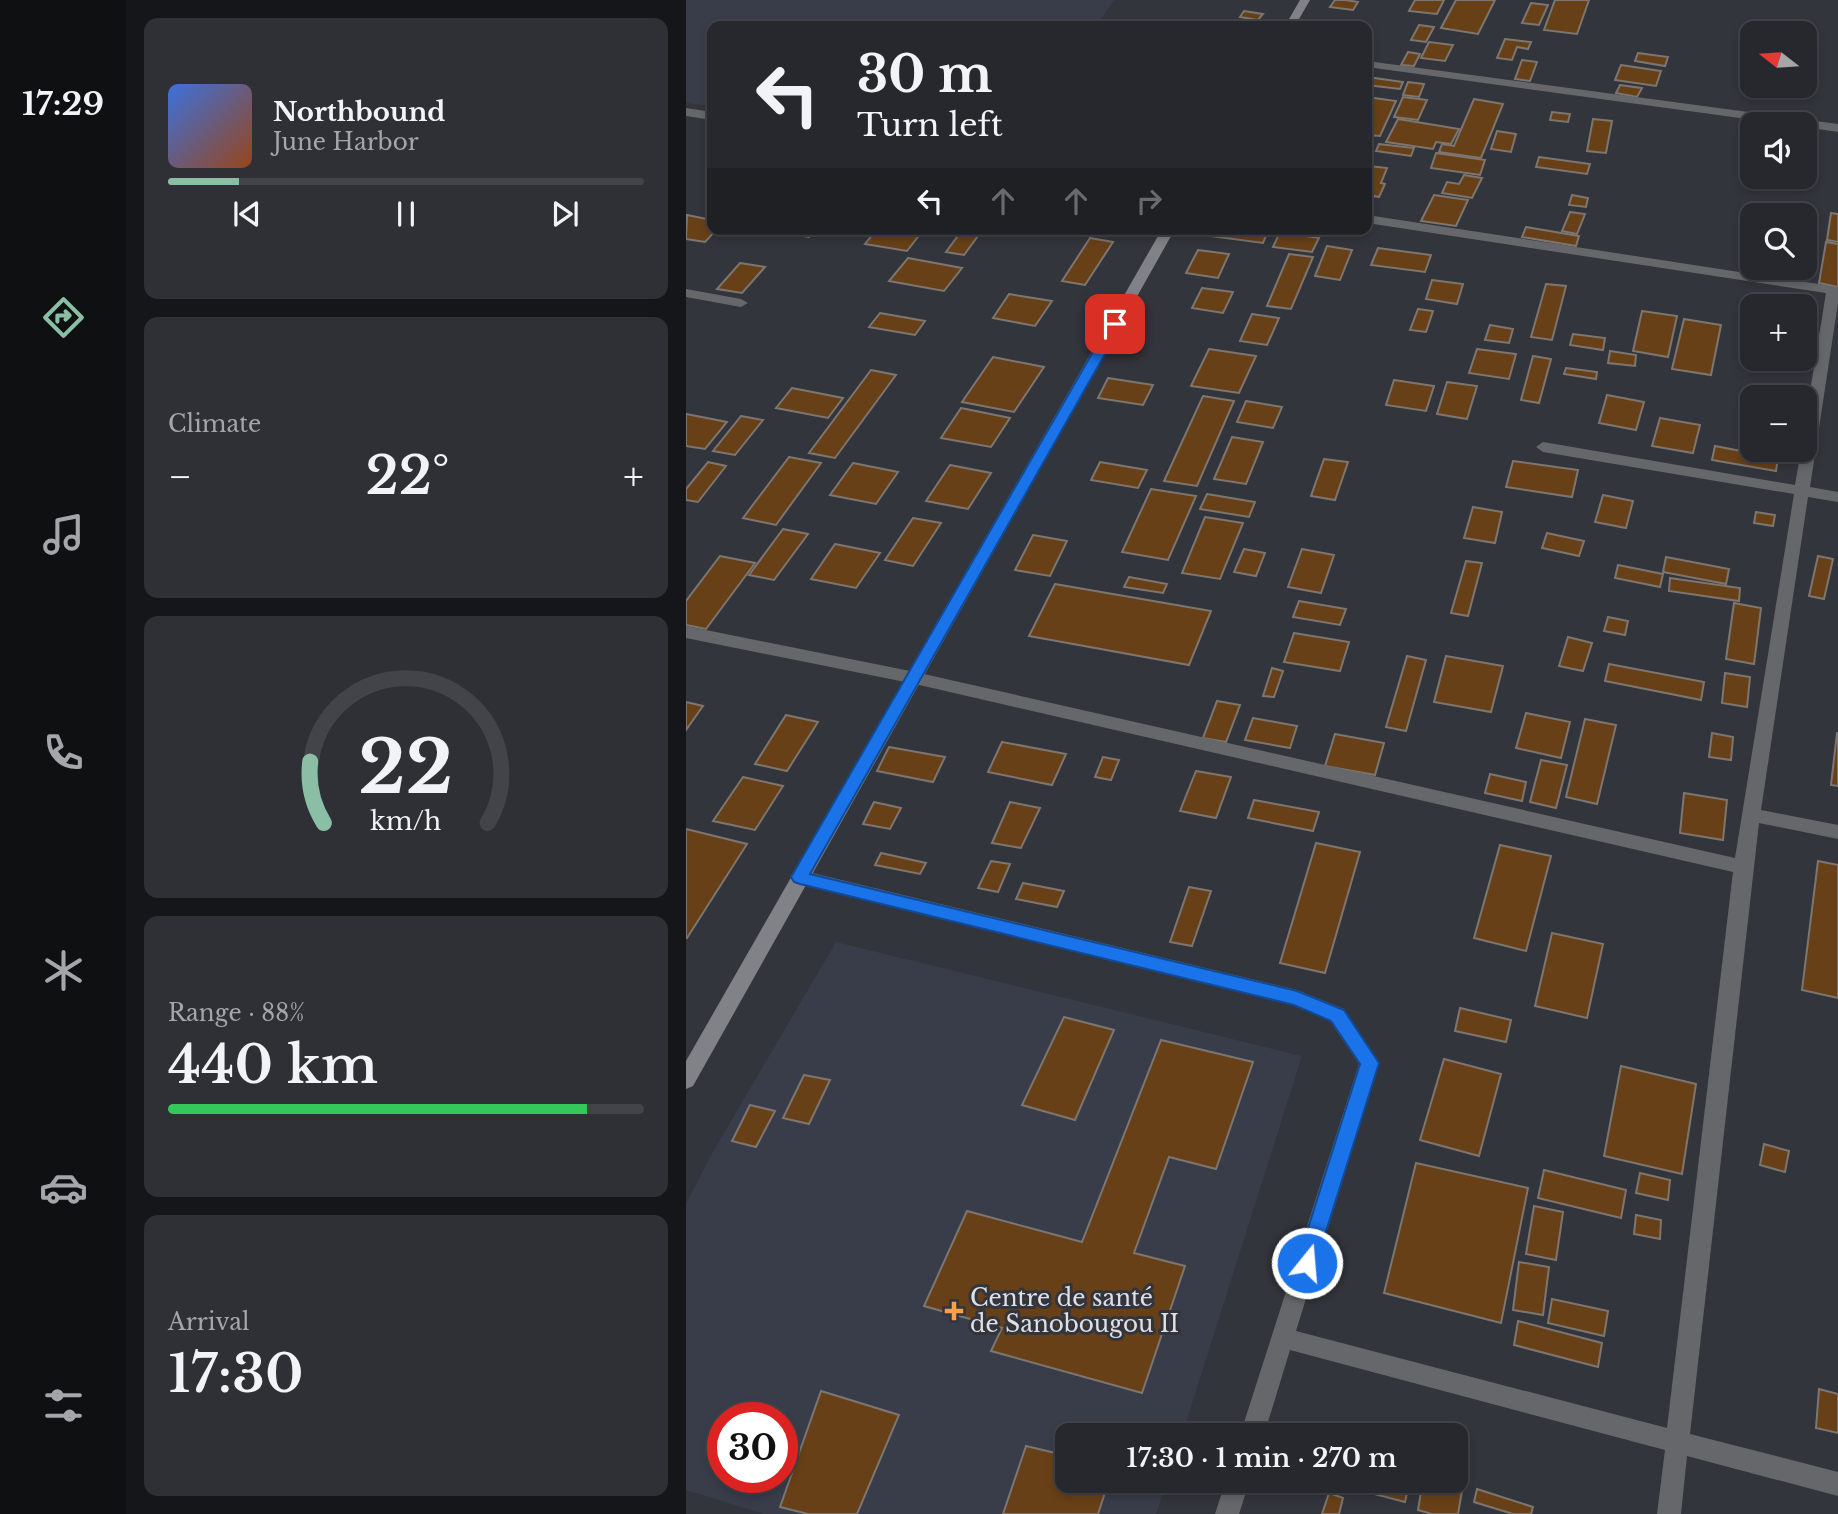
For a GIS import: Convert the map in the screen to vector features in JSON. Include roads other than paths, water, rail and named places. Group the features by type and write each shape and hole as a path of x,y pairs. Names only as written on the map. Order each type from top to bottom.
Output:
{"main road":[{"path":"1293,21 1305,0"},
{"path":"686,1080 1166,235"}],"street":[{"path":"1372,65 1838,128"},
{"path":"686,112 707,115"},
{"path":"1372,220 1835,291 1743,867 1670,1514"},
{"path":"686,293 741,303"},
{"path":"1543,447 1838,497"},
{"path":"686,632 915,678 1743,867"},
{"path":"1752,815 1838,832"},
{"path":"800,877 1297,998 1337,1016 1369,1063 1256,1423"},
{"path":"1283,1338 1838,1484"},
{"path":"1227,1514 1234,1493"}],"place":[{"name":"Centre de santé de Sanobougou II","path":"954,1311"}]}
